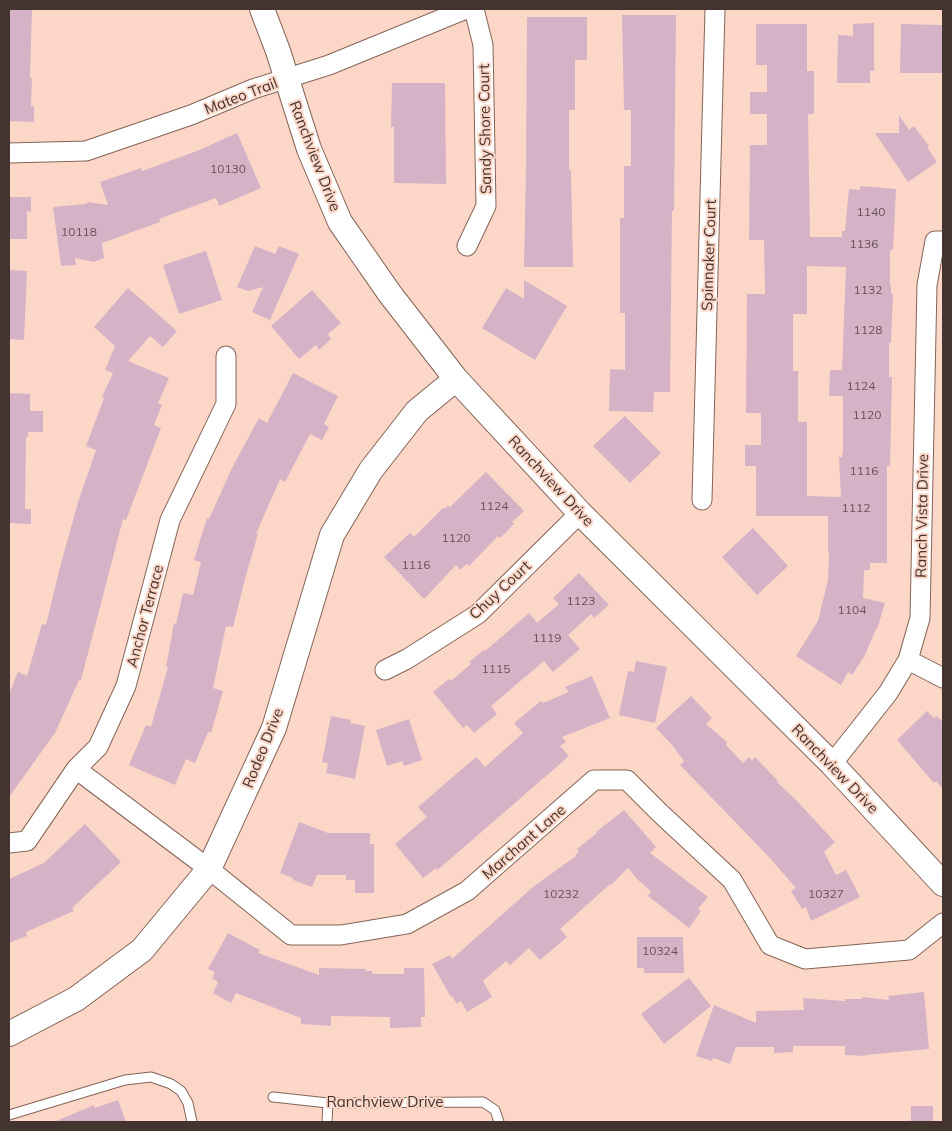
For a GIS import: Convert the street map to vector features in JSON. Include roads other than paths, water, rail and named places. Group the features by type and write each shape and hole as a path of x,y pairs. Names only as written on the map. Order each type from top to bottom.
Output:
{"street":[{"name":"Ranchview Drive","path":"262,9 309,149 340,222 390,294 456,379 580,513 832,764 943,884"},
{"name":"Mateo Trail","path":"9,153 86,151 191,115 253,89 329,65 466,9"},
{"name":"Sandy Shore Court","path":"467,246 486,206 484,45 474,9"},
{"name":"Spinnaker Court","path":"702,500 715,9"},
{"name":"Ranch Vista Drive","path":"832,764 888,693 908,660 920,618 927,285 939,241"},
{"name":"Anchor Terrace","path":"9,843 27,841 76,769 98,747 126,686 170,520 226,404 226,356"},
{"name":"Rodeo Drive","path":"9,1034 76,999 142,950 209,869 232,823 274,728 332,535 371,470 417,411 456,379"},
{"name":"Chuy Court","path":"385,670 407,659 478,614 580,513"},
{"path":"908,660 943,678"},
{"name":"Marchant Lane","path":"76,769 209,869 291,935 340,935 407,924 467,891 594,780 627,780 660,814 732,880 770,945 805,959 910,950 943,922"}],"lane":[{"path":"9,1115 125,1080 151,1077 171,1084 181,1091 188,1103 192,1122"},
{"name":"Ranchview Drive","path":"273,1096 328,1103 482,1102 495,1110 499,1122"},
{"path":"327,1122 328,1103"}]}
